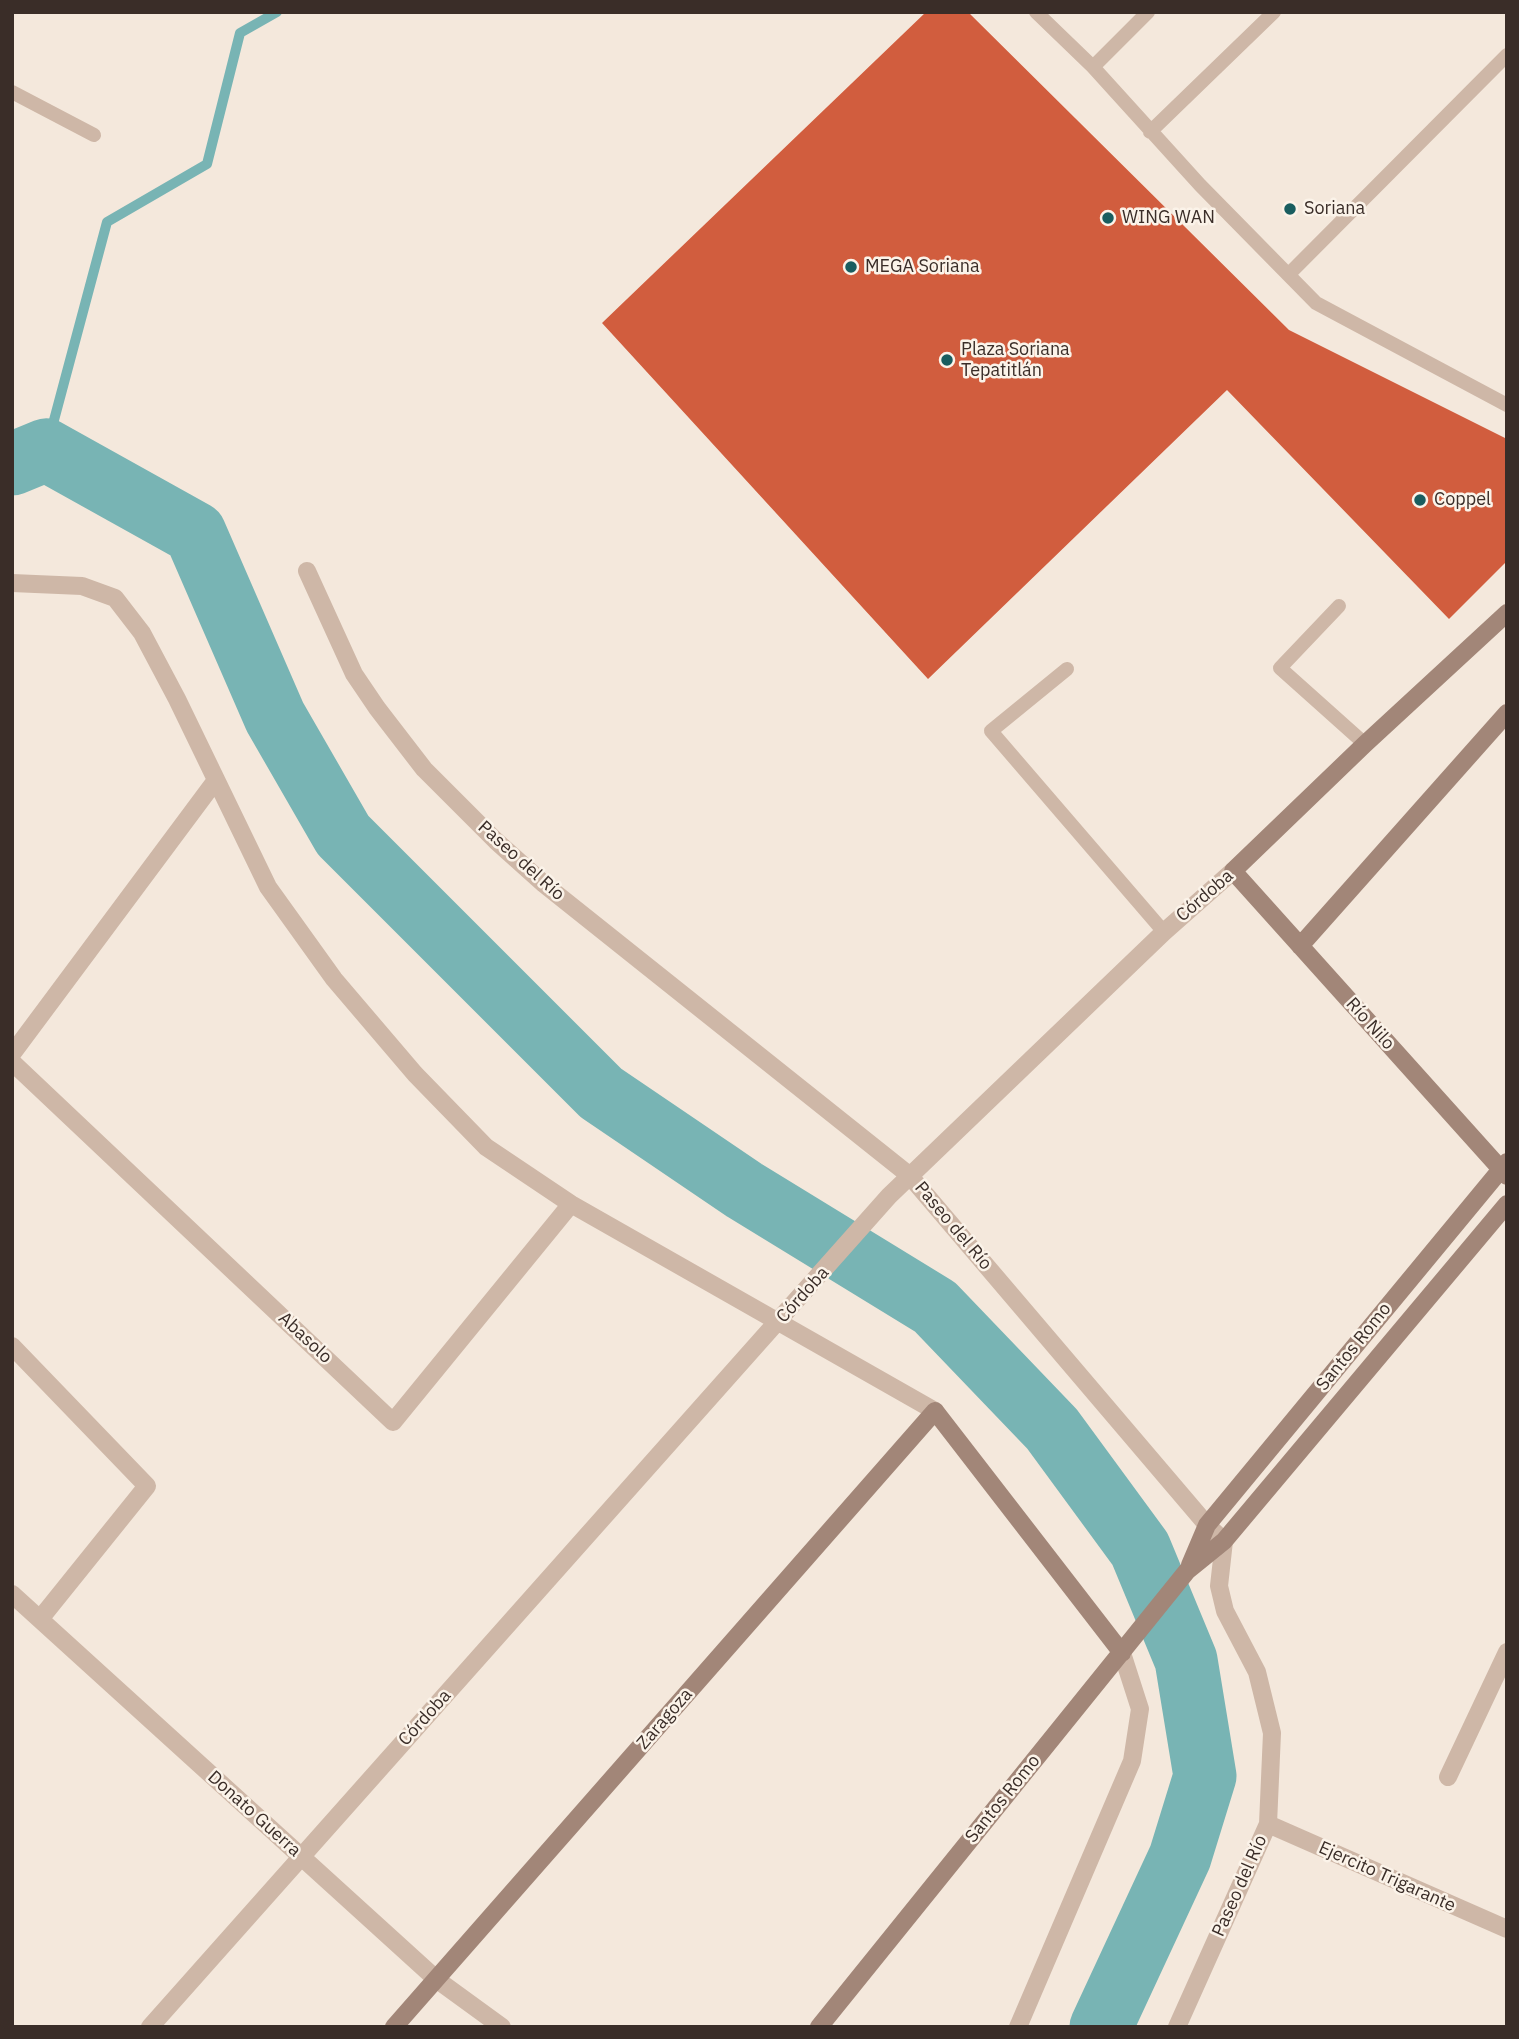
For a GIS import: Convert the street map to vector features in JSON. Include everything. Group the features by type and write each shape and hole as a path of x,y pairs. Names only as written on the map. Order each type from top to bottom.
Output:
{"street":[{"name":"Paseo del Río","path":"307,571 354,674 424,769 478,824 544,884 909,1175 1207,1525 1224,1541 1219,1586 1225,1611 1257,1672 1272,1733 1268,1824 1177,2027"},
{"path":"12,583 82,586 115,598 142,633 177,699 268,887 334,979 415,1074 486,1147 571,1204 935,1411 1122,1653 1140,1709 1132,1761 1018,2027"},
{"name":"Córdoba","path":"150,2027 909,1175 1164,932 1233,871 1507,613"},
{"path":"1300,946 1507,713"},
{"path":"12,1054 216,780"},
{"name":"Río Nilo","path":"1233,871 1505,1169"},
{"name":"Abasolo","path":"12,1062 393,1422 571,1204"},
{"name":"Santos Romo","path":"1187,1571 1207,1525 1505,1169"},
{"name":"Santos Romo","path":"819,2027 1187,1571 1224,1541 1507,1204"},
{"path":"12,1346 147,1486 40,1619"},
{"name":"Zaragoza","path":"394,2027 935,1411"},
{"name":"Donato Guerra","path":"12,1594 436,1979 502,2027"},
{"path":"1448,1777 1507,1652"},
{"name":"Ejercito Trigarante","path":"1268,1824 1507,1929"}],"lane":[{"path":"1036,12 1093,67 1200,185 1316,303 1507,405"},
{"path":"1093,67 1148,12"},
{"path":"1150,132 1274,12"},
{"path":"1289,274 1507,55"},
{"path":"12,92 94,135"},
{"path":"1339,606 1280,668 1365,744"},
{"path":"1067,669 991,731 1164,932"}],"building":[{"name":"Plaza Soriana Tepatitlán","path":"926,12 968,12 1289,330 1507,439 1507,561 1449,619 1227,390 928,679 602,323"}],"waterway":[{"path":"46,450 107,222 207,164 240,33 277,12"},
{"path":"12,464 46,450 195,533 275,717 343,835 601,1093 744,1190 935,1307 1052,1429 1140,1549 1186,1660 1205,1776 1180,1857 1101,2027"}],"place":[{"name":"Soriana","path":"1290,209"},
{"name":"WING WAN","path":"1108,218"},
{"name":"MEGA Soriana","path":"851,267"},
{"name":"Plaza Soriana Tepatitlán","path":"947,360"},
{"name":"Coppel","path":"1420,500"}]}
